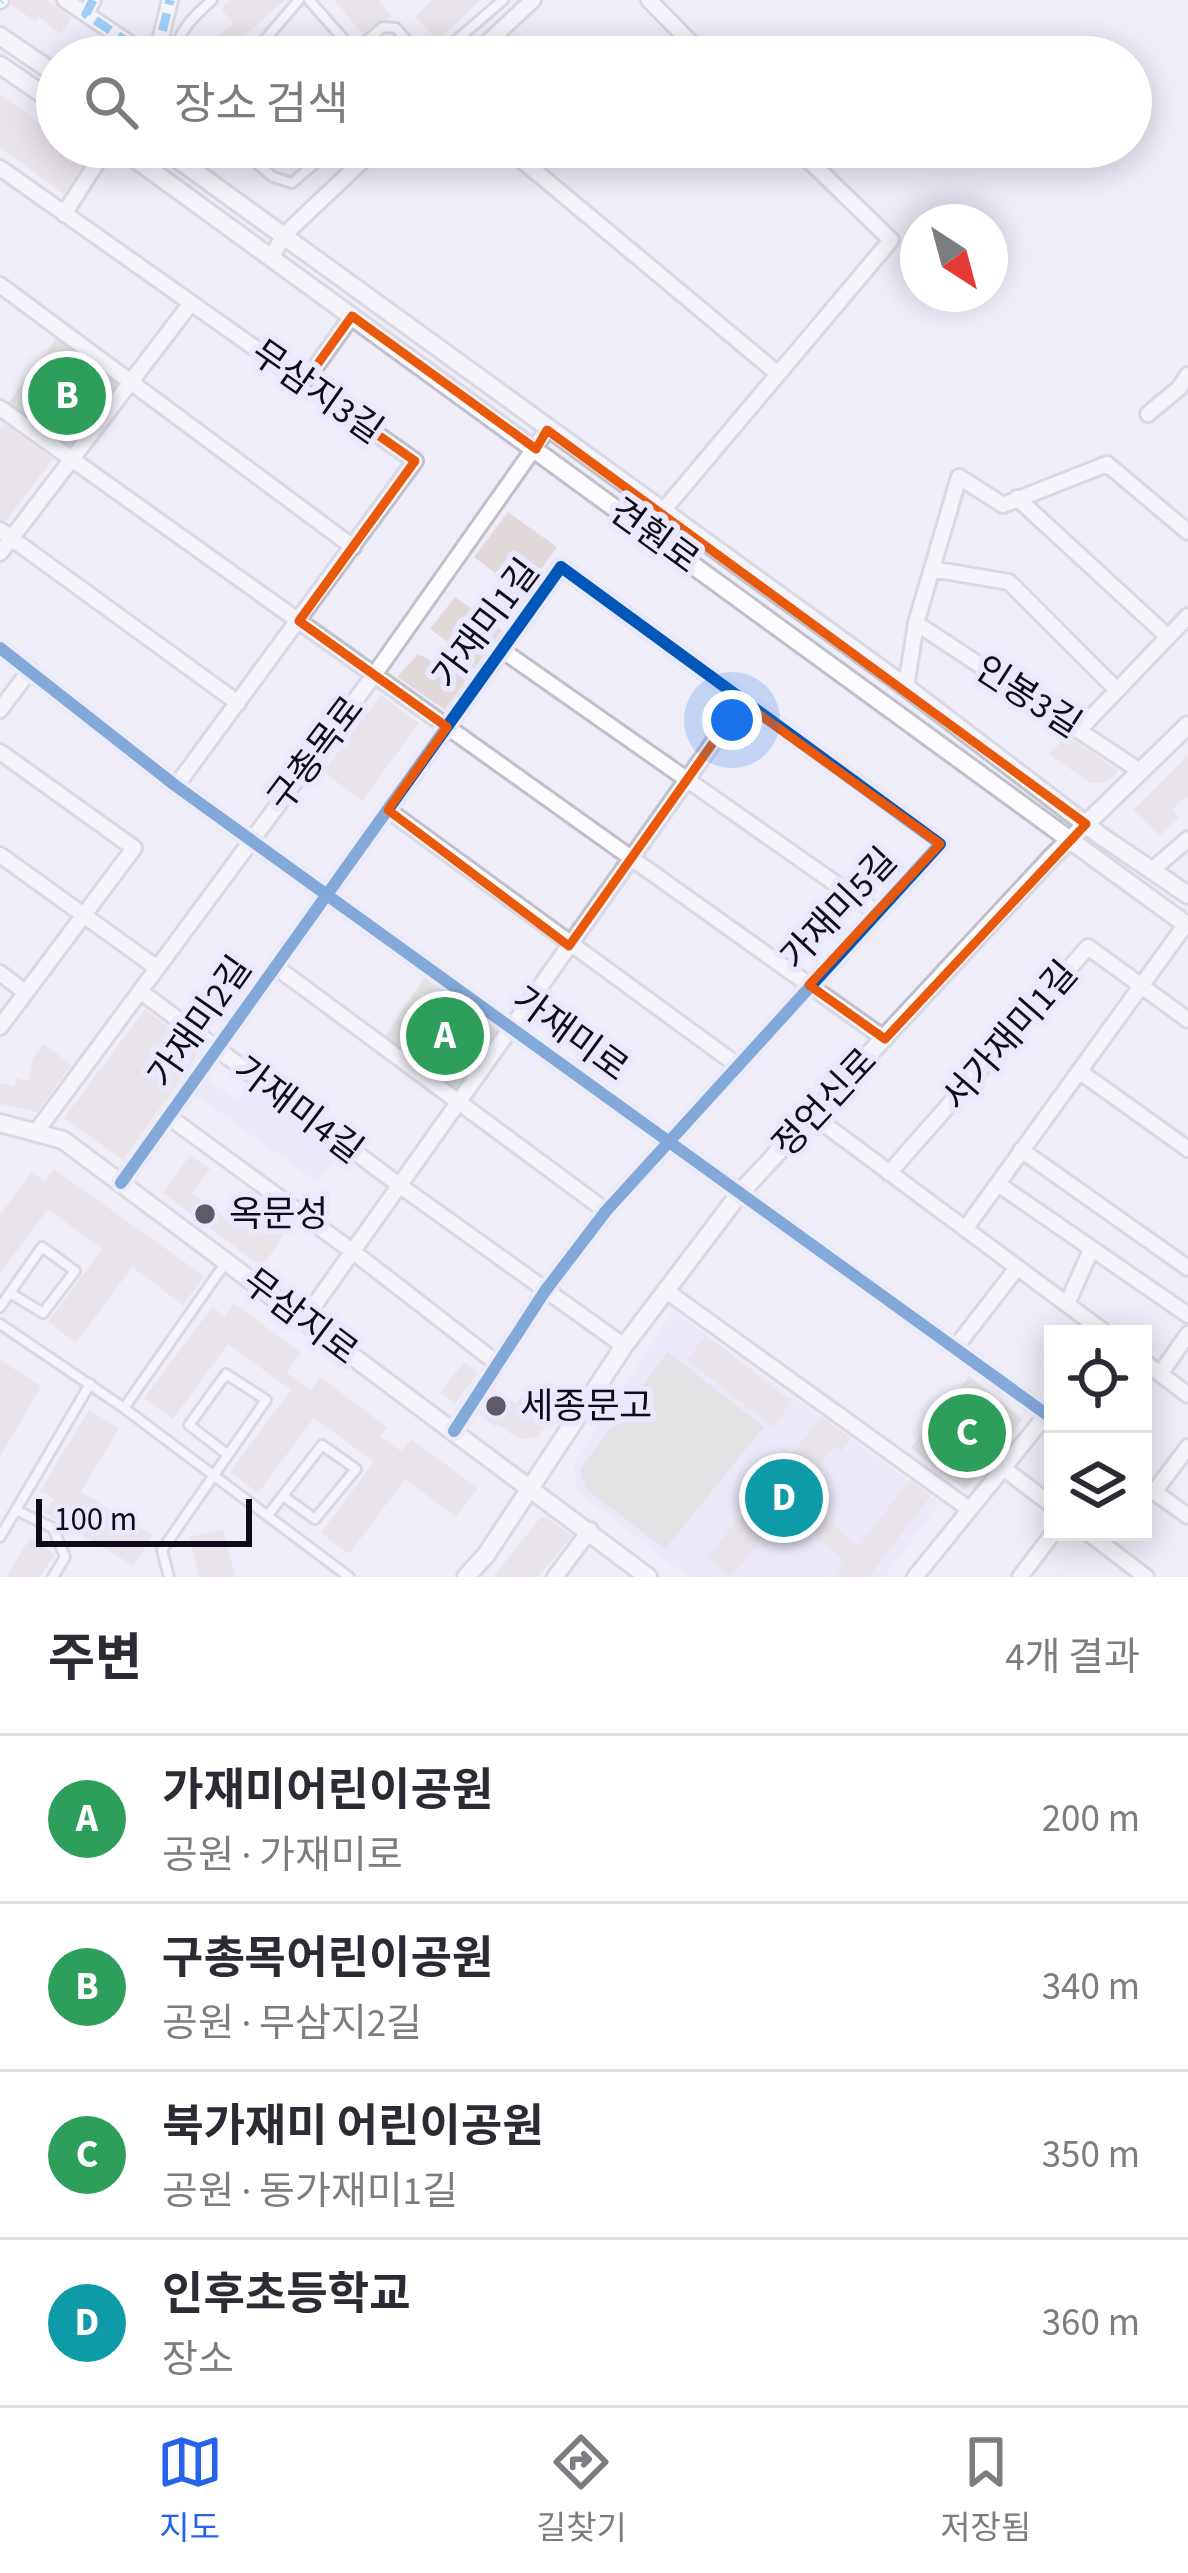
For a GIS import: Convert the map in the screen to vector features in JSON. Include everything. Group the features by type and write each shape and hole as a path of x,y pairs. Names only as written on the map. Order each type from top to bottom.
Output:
{"street":[{"path":"65,0 89,7 126,36"},
{"path":"159,36 170,0"},
{"path":"494,36 533,0"},
{"path":"649,0 684,36"},
{"path":"0,36 36,61"},
{"path":"0,65 36,90"},
{"name":"무삼지3길","path":"0,168 416,461 176,786"},
{"path":"64,214 94,168"},
{"name":"견훤로","path":"148,168 1187,925"},
{"name":"견훤로","path":"190,168 1188,895"},
{"path":"272,256 284,235 354,168"},
{"path":"531,168 776,374"},
{"path":"662,512 890,240 817,168"},
{"path":"0,285 353,547"},
{"path":"0,553 6,534 72,459 191,303"},
{"path":"304,383 352,316"},
{"path":"1148,414 1185,384"},
{"path":"0,408 447,727"},
{"name":"구총목로","path":"36,1132 374,675 547,430"},
{"path":"906,688 916,623 959,477 1003,506 1107,464 1188,532"},
{"path":"1017,498 1167,636"},
{"path":"6,534 238,703"},
{"name":"가재미1길","path":"327,895 561,567 742,702"},
{"name":"인봉3길","path":"932,568 1009,582 1115,688"},
{"path":"1078,730 1188,616"},
{"name":"인봉3길","path":"916,623 1140,771"},
{"name":"가재미로","path":"0,648 251,841 1044,1413"},
{"name":"가재미1길","path":"502,650 687,781"},
{"path":"0,710 30,670"},
{"name":"가재미4길","path":"304,1320 742,702"},
{"name":"가재미5길","path":"454,1431 545,1291 607,1211 940,844 742,702"},
{"name":"정언신로","path":"466,1577 486,1555 623,1346 740,1193 1070,839 1188,725"},
{"name":"가재미1길","path":"447,727 632,858"},
{"path":"0,752 134,848 0,1028"},
{"name":"가재미5길","path":"687,781 876,912"},
{"path":"388,810 737,1065"},
{"path":"1153,870 1188,839"},
{"path":"0,855 157,968"},
{"name":"가재미5길","path":"632,858 809,985"},
{"name":"가재미2길","path":"122,1184 327,895"},
{"name":"서가재미1길","path":"965,1229 1187,925"},
{"name":"서가재미1길","path":"889,1172 1088,947 1188,1020"},
{"name":"가재미2길","path":"276,967 455,1102"},
{"path":"0,973 26,993"},
{"path":"809,985 885,1039"},
{"name":"가재미4길","path":"140,991 399,1186 623,1346"},
{"name":"서가재미1길","path":"1079,1071 1188,1150"},
{"path":"455,1102 607,1211"},
{"path":"812,1115 1094,1325"},
{"name":"가재미2길","path":"169,1117 352,1251"},
{"name":"무삼지로","path":"0,1123 63,1139 648,1577"},
{"path":"1021,1150 1188,1268"},
{"path":"998,1184 1188,1316"},
{"path":"1067,1304 1091,1250"},
{"path":"352,1251 498,1364"},
{"path":"955,1348 1017,1268"},
{"path":"665,1290 969,1509"},
{"path":"1160,1374 1188,1334"},
{"path":"1152,1368 1188,1395"},
{"path":"915,1577 1044,1424"},
{"path":"1152,1485 1188,1447"},
{"path":"1004,1468 1044,1499"},
{"path":"1152,1490 1188,1516"},
{"path":"555,1577 590,1530"},
{"path":"1020,1577 1047,1541"},
{"path":"1096,1541 1125,1571 1146,1577"}],"lane":[{"path":"180,36 212,0"},
{"path":"268,36 299,0"},
{"path":"309,0 340,36"},
{"path":"461,36 503,0"},
{"path":"372,36 383,27 396,28 403,36"},
{"path":"262,168 292,183 310,168"},
{"path":"0,1307 42,1247 75,1270 43,1313 10,1293"},
{"path":"124,1408 226,1262"},
{"path":"0,1324 124,1408 349,1577"},
{"path":"169,1577 162,1550 266,1400 226,1374 189,1425 226,1454"},
{"path":"0,1538 90,1384"},
{"path":"268,1515 322,1445 356,1469 315,1519 283,1496"},
{"path":"16,1510 53,1528 64,1557 52,1577"}],"highlighted area":[{"path":"352,316 536,449 547,430 1086,824 885,1039 809,985 940,844 742,702 569,946 388,810 447,727 299,621 415,461 304,383"}],"shaded area":[{"path":"62,331 130,382 72,459 3,410"},
{"path":"430,970 511,1028 455,1102 379,1045"},
{"path":"208,1079 238,1101 253,1080 343,1148 318,1183 195,1095"},
{"path":"673,1311 939,1503 885,1577 688,1577 576,1490 574,1463"},
{"path":"668,1352 764,1427 665,1549 586,1489 580,1469"},
{"path":"969,1376 1023,1419 965,1490 911,1448"}],"building":[{"path":"12,0 46,0 72,18 60,34 39,17 35,21 11,5"},
{"path":"231,0 285,0 246,36 218,36 233,23 221,9"},
{"path":"334,0 378,0 391,16 362,33"},
{"path":"432,0 481,0 442,36 434,36 415,16"},
{"path":"0,94 36,121 36,168 80,168 64,194 0,147"},
{"path":"4,424 53,459 6,521 0,519 0,429"},
{"path":"508,512 557,547 523,594 474,557"},
{"path":"455,597 502,630 445,710 397,677 418,654 448,670 462,652 430,629"},
{"path":"381,695 419,723 362,801 323,772"},
{"path":"1067,736 1119,771 1105,783 1090,783 1049,754"},
{"path":"1188,755 1188,794 1172,810 1179,817 1160,836 1133,810"},
{"path":"145,1009 201,1051 123,1160 64,1118"},
{"path":"44,1044 71,1065 37,1112 0,1104 0,1083 15,1086 16,1078 28,1081 33,1058"},
{"path":"190,1155 210,1169 192,1193 227,1219 240,1201 286,1232 262,1267 163,1193"},
{"path":"54,1169 204,1276 183,1305 132,1267 76,1343 48,1322 102,1249 48,1209 0,1273 0,1215 32,1172 44,1181"},
{"path":"234,1303 301,1353 286,1372 311,1390 320,1377 387,1427 380,1436 401,1451 411,1439 478,1488 456,1517 405,1479 349,1554 321,1533 374,1462 314,1418 258,1493 230,1472 291,1390 228,1344 173,1419 144,1398 212,1307 225,1316"},
{"path":"706,1335 792,1402 773,1427 687,1360"},
{"path":"0,1360 41,1386 0,1457"},
{"path":"464,1362 478,1373 455,1404 440,1392"},
{"path":"494,1390 516,1404 521,1397 552,1419 538,1437 519,1439 495,1427 479,1413"},
{"path":"89,1410 119,1428 81,1492 152,1535 134,1566 45,1513 54,1499 40,1491"},
{"path":"822,1417 851,1438 841,1452 834,1447 808,1479 820,1486 810,1495 815,1500 810,1503 858,1547 910,1480 931,1495 869,1577 835,1577 843,1560 787,1510 731,1577 707,1557"},
{"path":"547,1517 572,1536 538,1577 493,1577 540,1518"},
{"path":"223,1529 235,1577 199,1577 189,1537"},
{"path":"30,1538 55,1554 40,1577 6,1577"}],"marked path":[{"path":"93,0 86,14 119,36"},
{"path":"161,36 170,0"}],"cycle path":[{"path":"121,1183 561,567 940,844 606,1211 545,1291 454,1431"},
{"path":"0,648 176,786 1044,1413"}],"place":[{"name":"구총목어린이공원","path":"67,396"},
{"name":"가재미어린이공원","path":"445,1036"},
{"name":"옥문성","path":"205,1214"},
{"name":"세종문고","path":"496,1406"},
{"name":"북가재미 어린이공원","path":"967,1433"},
{"name":"인후초등학교","path":"784,1498"}]}
